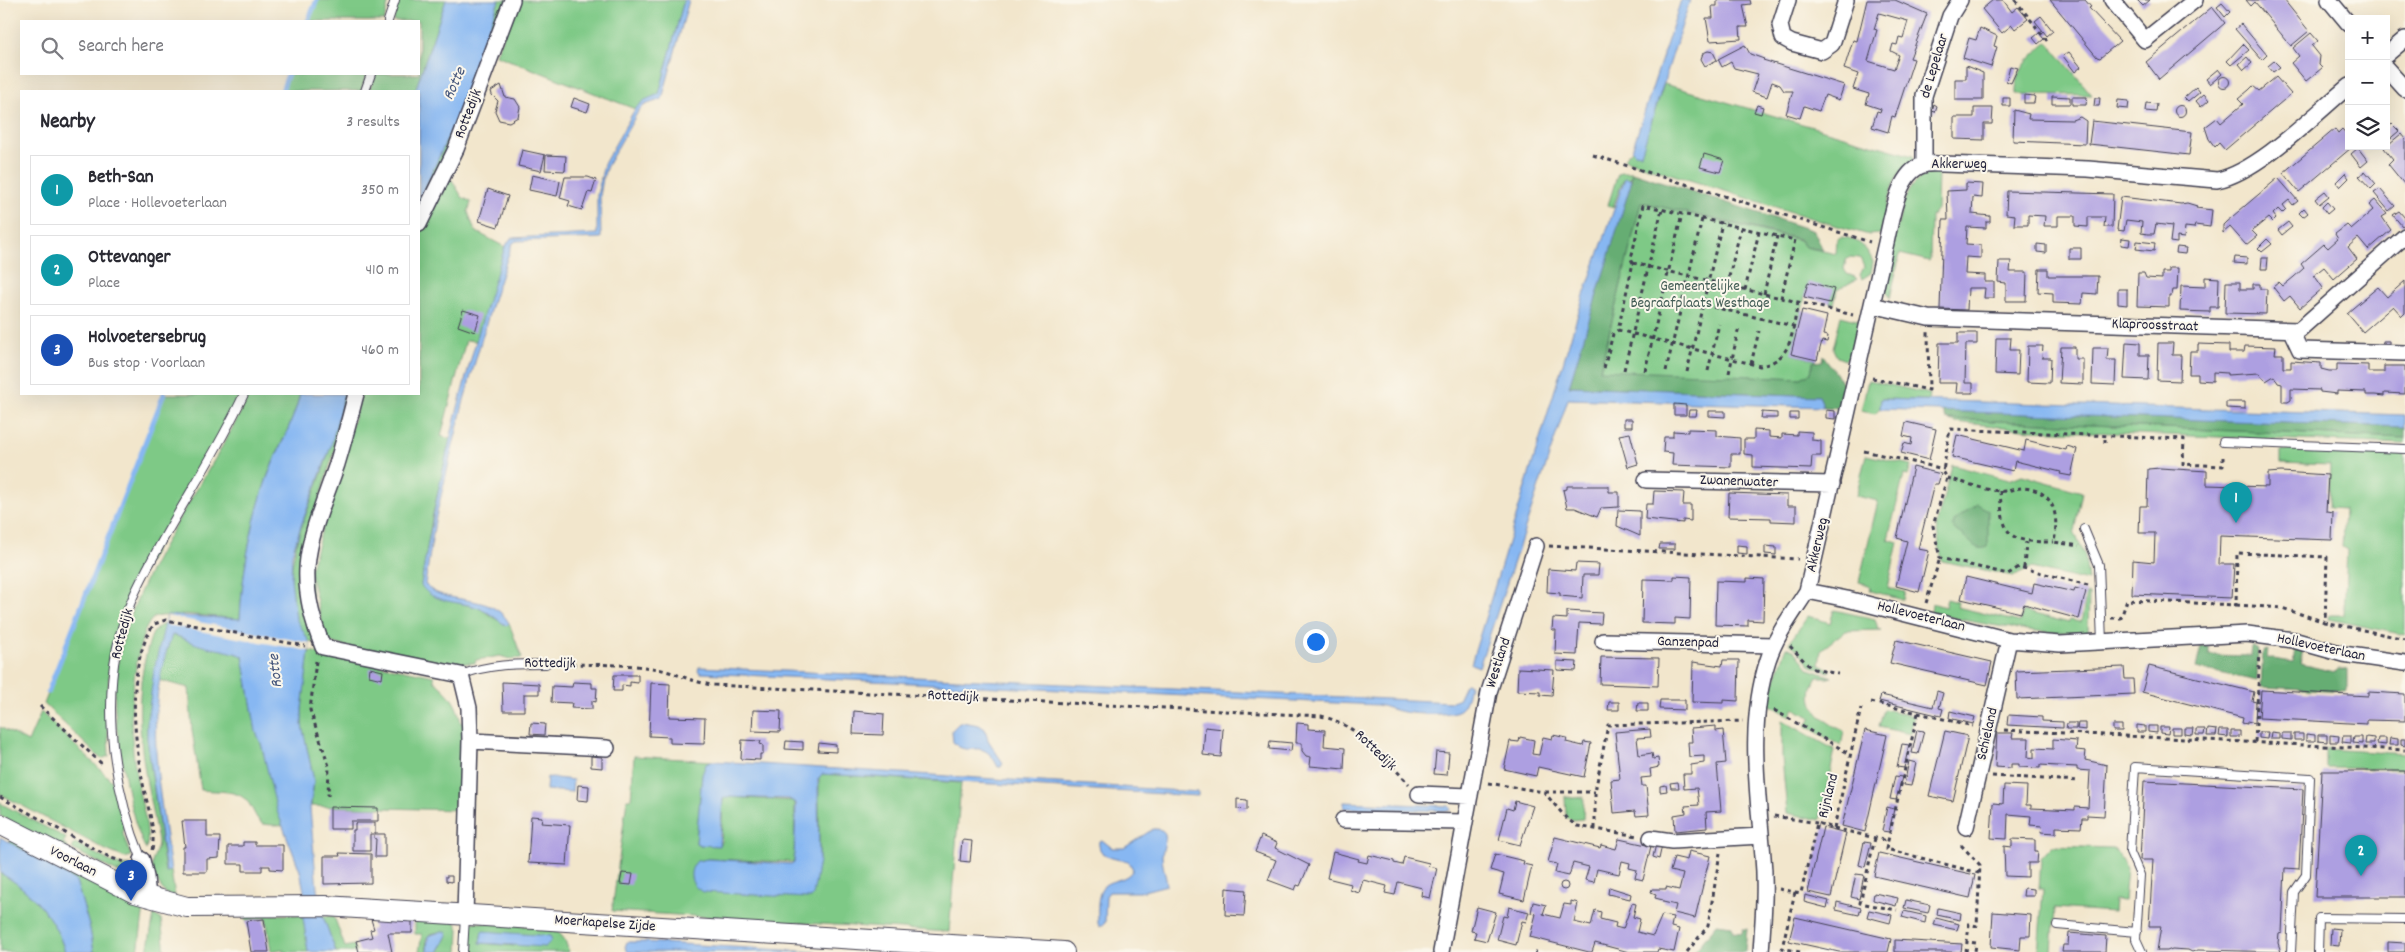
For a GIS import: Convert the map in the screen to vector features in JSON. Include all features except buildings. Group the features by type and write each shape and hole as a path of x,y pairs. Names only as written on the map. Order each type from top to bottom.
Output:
{"street":[{"name":"Rottedijk","path":"420,222 456,149 512,0"},
{"path":"1788,0 1780,25 1782,38 1817,51 1826,50 1832,44 1846,0"},
{"path":"2112,0 2145,40 2195,0"},
{"path":"2329,0 2345,19"},
{"name":"de Lepelaar","path":"1924,165 1924,96 1955,1"},
{"path":"2390,52 2405,39"},
{"path":"2390,72 2405,89"},
{"name":"Akkerweg","path":"1807,591 1885,247 1902,184 1911,172 1924,165 1966,164 2088,169 2217,180 2230,178 2251,167 2345,89"},
{"path":"2405,236 2299,330 2291,330 2300,350 2405,353"},
{"name":"Klaproosstraat","path":"1870,312 1928,318 2291,330"},
{"path":"316,647 306,579 307,557 315,523 337,463 356,395"},
{"name":"Zwanenwater","path":"1646,480 1832,484"},
{"name":"Westland","path":"1441,952 1489,692 1536,546"},
{"path":"1761,952 1764,879 1759,816 1756,721 1758,701 1775,642 1807,591"},
{"name":"Hollevoeterlaan","path":"1807,591 2009,640 2060,644 2200,636 2260,636 2293,640 2343,654 2405,664"},
{"name":"Schieland","path":"1966,827 1990,730 2009,640"},
{"name":"Ganzenpad","path":"1603,641 1775,642"},
{"name":"Rottedijk","path":"316,647 461,675"},
{"path":"461,675 469,708 470,741 465,915"},
{"path":"470,741 606,748"},
{"path":"1419,794 1471,789"},
{"path":"1343,820 1465,822"},
{"name":"Voorlaan","path":"0,824 148,898"},
{"path":"1651,838 1672,840 1761,836"},
{"name":"Rottedijk","path":"142,860 148,898"},
{"name":"Moerkapelse Zijde","path":"148,898 168,904 203,908 325,906 1064,952"}],"lane":[{"path":"388,20 395,0"},
{"path":"365,90 371,75"},
{"name":"Rottedijk","path":"142,860 131,830 118,777 112,726 111,696 113,670 121,630 146,570 218,449 244,395"},
{"path":"2223,442 2405,449"},
{"path":"2084,529 2099,565 2102,642"},
{"name":"Rottedijk","path":"461,675 476,669 503,664 546,664"},
{"path":"2142,952 2136,939 2140,874 2130,852 2135,767 2310,778 2306,874 2294,892 2290,952"},
{"path":"463,952 465,915"},
{"path":"2318,952 2319,918 2405,919"},
{"path":"2057,925 2137,932"}],"path":[{"path":"2016,0 2048,42"},
{"path":"1593,155 1885,247"},
{"path":"1604,368 1613,334 1618,330 1633,263 1631,259 1643,205 1795,240 1781,298"},
{"path":"1624,370 1662,210"},
{"path":"1645,371 1682,214"},
{"path":"1666,371 1702,219"},
{"path":"1687,372 1722,223"},
{"path":"1727,286 1742,228"},
{"path":"1745,290 1759,232"},
{"path":"1764,294 1778,236"},
{"path":"1633,263 1798,302 1870,312"},
{"path":"1618,330 1760,366 1770,364 1782,357 1788,349 1798,302"},
{"path":"1713,307 1793,326"},
{"path":"1856,375 1929,390 1928,318"},
{"path":"1708,371 1719,324"},
{"path":"1729,373 1739,327"},
{"path":"1751,364 1759,331"},
{"path":"1922,618 1940,558 1933,526 1947,478 1944,469 1950,429 2184,439 2183,464 2223,466 2223,442"},
{"path":"2105,444 2106,436"},
{"path":"1864,451 1944,469"},
{"path":"1947,478 2000,491 2023,488 2039,492 2050,499 2056,514 2057,527 2054,542"},
{"path":"2000,491 2004,521 2010,534 2021,541 2054,542 2092,548"},
{"path":"2024,568 2026,542"},
{"path":"1536,546 1814,559"},
{"path":"2236,605 2237,553 2328,557 2325,622"},
{"path":"1940,558 2008,574 2019,567 2100,588"},
{"path":"2101,619 2121,618 2127,600 2236,605 2282,608 2325,622 2405,638"},
{"path":"142,860 150,854 153,843 136,742 134,700 140,661 150,630 154,624 166,620 316,647 310,710 329,766 328,796"},
{"path":"2255,743 2260,636"},
{"path":"1775,642 1795,649 1807,664 1814,669 1838,674"},
{"name":"Rottedijk","path":"546,664 636,666 658,670 691,681 714,685 1321,716 1338,721 1356,731 1419,794"},
{"path":"1758,701 1850,754"},
{"path":"1872,702 1990,730 2405,750"},
{"path":"40,706 97,761 118,777"},
{"name":"Rijnland","path":"1800,952 1782,948 1795,892 1801,893 1817,824 1834,828 1861,708"},
{"path":"1918,713 1886,849 1980,873"},
{"path":"1595,829 1596,792 1608,725 1756,721"},
{"path":"1979,776 2079,781"},
{"path":"1471,789 1490,783 1544,792 1596,792"},
{"path":"1544,792 1577,826 1651,838"},
{"name":"Voorlaan","path":"0,797 111,858 126,863 142,860"},
{"path":"1759,816 1781,816 1817,824"},
{"path":"1834,828 1888,841"},
{"path":"1687,952 1708,926 1723,838"},
{"path":"1875,838 1860,903 1897,910"},
{"path":"1961,845 1980,865 1977,926 1969,924 1966,952"},
{"path":"1967,942 1976,943 1975,952"}],"green space":[{"path":"316,0 389,0 384,20 307,20"},
{"path":"399,0 446,0 415,90 369,90 375,75 420,75 420,20 393,20"},
{"path":"499,0 508,0 493,43 420,216 420,200 459,112"},
{"path":"516,0 684,0 659,94 645,100 635,109 496,55"},
{"path":"2048,42 2092,95 2016,94 2016,85 2021,71 2035,53"},
{"path":"287,75 367,75 361,90 281,90"},
{"path":"1664,84 1913,156 1914,160 1894,183 1887,203 1881,234 1869,235 1817,220 1626,160 1624,158 1632,150 1635,153 1641,153"},
{"path":"1632,172 1630,179 1623,180 1613,207 1608,205 1618,173"},
{"path":"1632,172 1814,231 1823,250 1805,247 1799,239 1641,202 1600,370 1801,378 1811,373 1813,362 1822,361 1823,355 1845,386 1840,408 1824,407 1819,396 1569,386 1631,183"},
{"path":"1938,172 1937,209 1931,217 1930,259 1929,261 1900,254 1890,298 1885,287 1899,219 1907,194 1917,181 1926,175"},
{"path":"452,180 462,197 471,202 468,212 475,231 505,247 476,341 466,340 441,436 450,439 432,518 421,585 435,597 479,608 507,626 509,623 522,658 510,659 500,656 476,660 475,663 426,664 372,649 363,651 330,642 325,637 310,571 361,395 420,395 420,233 447,182"},
{"name":"Gemeentelijke Begraafplaats Westhage","path":"1641,202 1799,240 1805,247 1836,254 1837,239 1841,237 1852,239 1861,244 1873,262 1871,273 1862,279 1860,275 1864,267 1860,258 1850,257 1846,260 1844,269 1847,274 1857,279 1837,290 1834,304 1830,303 1833,289 1808,283 1792,354 1817,360 1813,362 1811,373 1801,378 1600,371"},
{"path":"1841,316 1860,321 1852,354 1845,360 1837,357 1833,349"},
{"path":"1868,380 1930,394 1929,400 1881,399 1880,409 1875,414 1861,411"},
{"path":"164,395 240,395 215,446 130,594 122,616 109,674 109,756 101,759 44,704"},
{"path":"249,395 300,395 292,419 271,466 258,506 245,570 240,619 184,614 157,617 153,618 150,622 143,636 135,674 131,723 136,773 147,828 146,850 132,809 116,725 115,684 122,645 134,607 150,571 232,429"},
{"path":"344,395 352,395 308,536 314,642 310,643 302,632 294,609 291,589 294,553 298,536 327,458"},
{"path":"1943,411 2405,427 2405,438 1946,419"},
{"path":"1946,419 2405,438 2405,444 2032,430 1956,422"},
{"path":"2281,450 2405,454 2405,635 2329,619 2330,615 2344,615 2347,550 2342,547 2344,509 2329,508 2330,465 2281,463"},
{"path":"1866,455 1911,465 1908,476 1904,475 1888,539 1898,542 1888,588 1905,592 1903,600 1871,591 1869,585 1859,582 1878,501 1856,496"},
{"path":"1952,465 2009,480 2022,475 2082,492 2074,531 2085,556 2088,581 2031,568 2013,576 1942,561 1936,526"},
{"path":"1977,504 1988,510 1988,547 1984,548 1974,546 1953,527 1954,521"},
{"path":"2087,593 2089,594 2088,634 2009,628 1931,613 1932,603 1945,607 1947,599 1958,602 1957,607 2020,622 2023,611 2069,623 2069,620 2081,622"},
{"path":"1834,610 1875,619 1878,629 1882,630 1845,631 1821,650 1819,665 1830,669 1829,672 1811,666 1798,650 1789,643 1808,616 1830,623"},
{"path":"165,624 147,723 147,738 165,872 171,871 175,896 166,894 156,880 152,869 158,841 145,770 140,723 142,675 147,651 154,631"},
{"path":"171,635 243,656 256,731 261,743 283,826 262,824 247,801 238,794 201,790 192,730 189,688 158,680"},
{"path":"2201,646 2209,646 2209,655 2251,656 2252,646 2258,650 2257,681 2196,668"},
{"path":"1787,647 1795,651 1809,669 1832,677 1817,677 1811,695 1812,703 1821,716 1844,731 1841,746 1806,726 1811,718 1794,708 1790,716 1769,704 1773,684"},
{"path":"2295,649 2303,650 2300,664 2335,672 2338,669 2347,670 2347,691 2261,687 2263,651 2268,650 2267,658 2293,662"},
{"path":"309,651 434,676 434,681 449,695 455,704 461,723 466,724 463,805 458,810 311,806 314,781 302,725 302,709"},
{"path":"1884,709 1914,716 1910,734 1879,727"},
{"path":"41,712 112,781 124,824 123,834 131,856 125,858 106,850 0,794 0,727 28,742"},
{"path":"1782,720 1835,750 1820,820 1787,813 1782,757"},
{"path":"2326,749 2405,754 2405,769 2326,768"},
{"path":"634,756 713,761 709,762 702,775 696,843 700,845 721,843 723,799 726,797 795,801 794,862 708,859 697,861 811,898 819,861 819,776 822,774 961,783 949,932 612,911 627,799 631,799"},
{"path":"1565,796 1573,798 1584,797 1583,819 1571,820 1566,817"},
{"path":"0,803 66,838 63,844 68,847 66,850 0,816"},
{"path":"14,840 144,908 138,952 94,952 90,929 76,881 9,842"},
{"path":"75,843 115,864 135,867 135,870 127,874 117,872 72,849"},
{"path":"2052,846 2114,848 2127,868 2124,901 2114,900 2113,912 2055,908 2052,951 2056,952 2038,952 2043,889 2039,889 2041,858"},
{"path":"0,873 22,887 40,906 55,928 65,952 0,952"},
{"path":"245,914 303,915 308,952 283,952 283,949 271,951 266,917 246,920"},
{"path":"154,915 161,919 165,952 147,952"},
{"path":"415,915 454,919 459,929 458,952 438,952 447,938 443,931 430,934 426,939 427,952 419,952 422,934 415,934"},
{"path":"323,916 334,916 345,947 354,945 356,952 336,952"},
{"path":"469,922 555,928 565,940 569,952 467,952","holes":["482,931 514,946 480,943"]},
{"path":"1717,924 1732,926 1733,932 1742,933 1743,929 1747,929 1745,952 1694,952"}],"water":[{"name":"Rotte","path":"446,0 499,0 459,112 420,200 420,90 415,90"},
{"path":"684,0 689,0 662,99 645,105 639,110 607,166 600,196 601,238 516,241 512,244 493,300 464,400 435,521 425,584 433,591 443,595 491,607 501,613 509,623 507,626 481,609 433,596 421,585 446,457 467,372 505,247 511,238 597,234 597,195 604,164 635,109 645,100 659,94"},
{"path":"1681,0 1690,0 1641,154 1635,153 1632,150"},
{"path":"1625,178 1630,179 1631,183 1569,386 1819,396 1824,407 1568,399 1479,667 1471,664 1582,301"},
{"name":"Rotte","path":"300,395 344,395 331,446 292,554 291,579 296,619 310,643 302,709 302,725 314,781 310,808 317,889 323,916 336,952 308,952 303,917 304,891 300,871 277,811 261,743 256,732 243,656 210,648 172,635 163,664 156,723 159,782 171,871 166,872 147,738 147,723 154,670 167,615 240,619 245,570 258,506 267,478 297,407"},
{"path":"1881,399 2405,415 2405,427 1880,409"},
{"path":"699,667 1452,702 1458,700 1465,685 1468,683 1470,686 1465,703 1458,711 1443,714 1425,714 1409,713 1377,705 701,673 698,671"},
{"path":"962,722 979,725 985,729 988,740 1003,763 1001,767 998,767 992,757 981,749 965,749 953,742 952,730"},
{"path":"713,761 1198,792 1198,796 822,774 818,779 819,861 811,898 704,892 696,887 691,875 697,861 708,859 791,864 794,862 796,803 789,799 726,797 723,799 719,846 696,843 702,775 706,764"},
{"path":"547,777 573,780 572,792 546,790"},
{"path":"1344,802 1449,806 1451,809 1450,811 1344,808"},
{"path":"1153,829 1159,829 1165,834 1162,856 1167,885 1140,892 1109,892 1106,896 1105,923 1100,927 1098,924 1098,904 1102,888 1110,882 1126,877 1133,869 1128,861 1108,857 1104,854 1099,847 1099,841 1102,840 1112,848 1124,848"},
{"path":"0,837 76,881 90,929 94,952 65,952 55,928 40,906 22,887 0,873"},
{"path":"443,931 447,932 448,935 438,952 427,952 428,936"},
{"path":"482,931 550,936 552,940 545,947 480,943"},
{"path":"627,942 817,952 628,952 625,947"}],"pier":[{"path":"167,616 310,643 309,651 166,625"}],"waterway":[{"path":"308,20 317,0"},
{"path":"282,90 288,75"},
{"path":"48,692 164,395"}],"place":[{"name":"Beth-San","path":"2236,523"},
{"name":"Ottevanger","path":"2361,876"},
{"name":"Holvoetersebrug","path":"131,901"}]}
